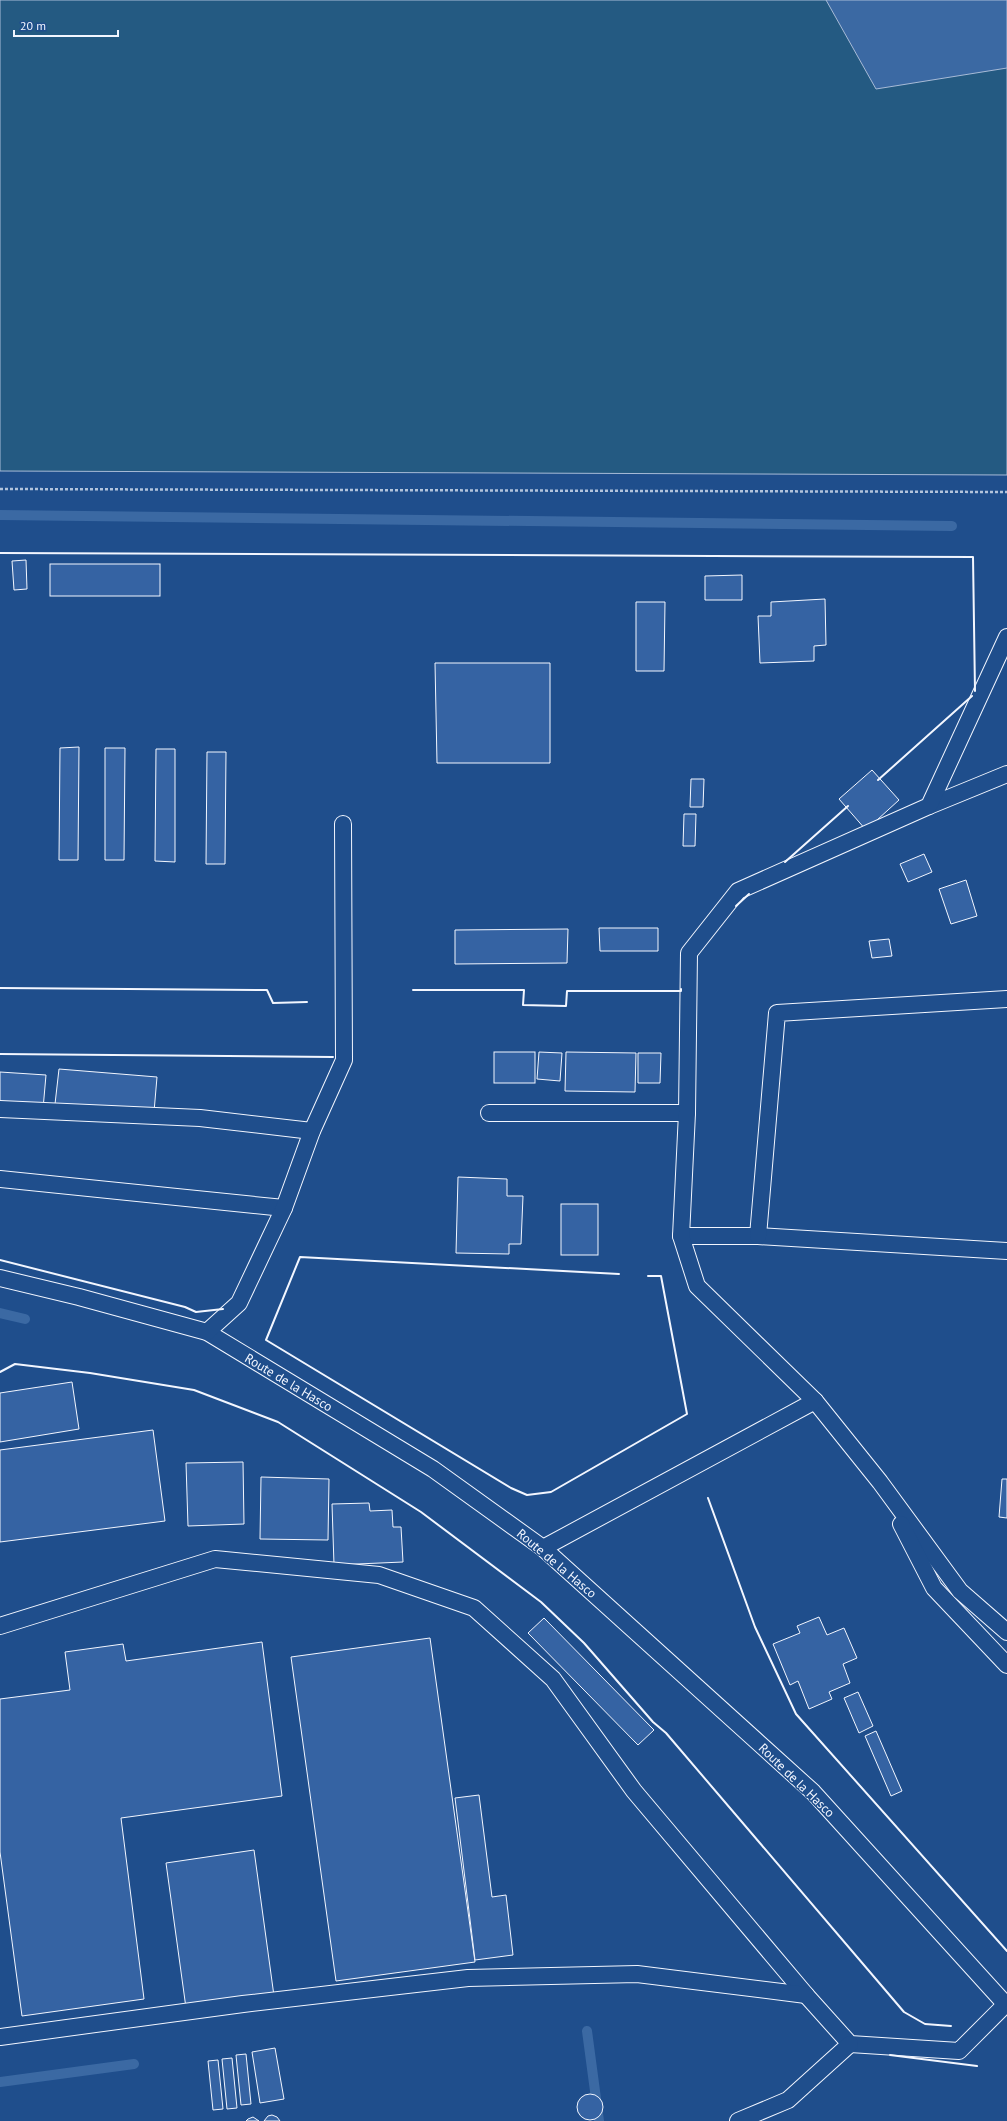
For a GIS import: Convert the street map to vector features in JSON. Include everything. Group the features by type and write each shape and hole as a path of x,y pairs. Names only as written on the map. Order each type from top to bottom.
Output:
{"lane":[{"path":"929,806 1007,637"},
{"path":"1007,774 929,806 738,891 689,952 687,1113 681,1236 697,1286 815,1401 880,1482 960,1591 1007,1632"},
{"path":"207,1332 239,1303 284,1208 312,1131 344,1060 343,824"},
{"path":"758,1236 777,1013 1007,999"},
{"path":"0,1109 200,1118 312,1131"},
{"path":"489,1112 687,1113"},
{"path":"0,1179 284,1208"},
{"path":"681,1236 758,1236 1007,1251"},
{"name":"Route de la Hasco","path":"0,1278 80,1297 207,1332 433,1469 543,1548 813,1792 1006,2006"},
{"path":"543,1548 815,1401"},
{"path":"880,1482 934,1588 1007,1666"},
{"path":"0,1626 216,1559 379,1575 474,1608 553,1680 634,1791 806,1995 850,2044 959,2051 1006,2006"},
{"path":"0,2037 243,2004 468,1978 637,1974 806,1995"},
{"path":"738,2121 788,2100 850,2044"}],"path":[{"path":"0,489 1007,492"}],"shaded area":[{"path":"0,0 1007,0 1007,475 0,471"},
{"path":"826,0 1007,0 1007,68 876,89"}],"building":[{"path":"26,560 27,589 14,590 12,561"},
{"path":"50,564 160,564 160,596 50,596"},
{"path":"742,575 742,600 705,600 705,576"},
{"path":"825,599 826,645 814,646 814,661 760,663 758,616 771,616 771,602"},
{"path":"636,602 665,602 664,671 636,671"},
{"path":"435,663 550,663 550,763 437,763"},
{"path":"79,747 78,860 59,860 60,748"},
{"path":"105,748 125,748 124,860 105,860"},
{"path":"156,749 175,749 175,862 155,861"},
{"path":"207,752 226,752 225,864 206,864"},
{"path":"872,770 899,800 866,830 839,799"},
{"path":"691,779 704,779 703,807 690,807"},
{"path":"684,814 696,814 695,846 683,846"},
{"path":"924,854 932,872 908,882 900,864"},
{"path":"966,880 977,916 951,924 939,889"},
{"path":"599,928 658,928 658,951 600,951"},
{"path":"568,929 567,963 455,964 455,930"},
{"path":"889,939 892,956 872,958 869,941"},
{"path":"494,1052 535,1052 535,1083 494,1083"},
{"path":"539,1052 562,1053 560,1081 537,1079"},
{"path":"566,1052 636,1053 635,1092 565,1091"},
{"path":"638,1053 661,1053 660,1083 638,1083"},
{"path":"59,1069 157,1077 154,1112 55,1104"},
{"path":"0,1072 46,1075 43,1109 0,1105"},
{"path":"458,1177 507,1179 507,1196 523,1196 521,1244 509,1244 509,1254 456,1253"},
{"path":"561,1204 598,1204 598,1255 561,1255"},
{"path":"72,1382 79,1429 0,1442 0,1393"},
{"path":"153,1430 165,1521 0,1542 0,1450"},
{"path":"243,1462 244,1524 188,1526 186,1463"},
{"path":"261,1477 329,1479 328,1540 260,1539"},
{"path":"1002,1479 1007,1479 1007,1518 999,1517"},
{"path":"369,1503 370,1511 392,1510 393,1527 401,1527 403,1562 334,1565 332,1504"},
{"path":"819,1617 827,1635 844,1628 857,1658 843,1664 850,1683 829,1692 832,1699 809,1709 798,1681 790,1685 773,1644 800,1633 797,1626"},
{"path":"544,1618 654,1730 638,1745 528,1633"},
{"path":"430,1638 475,1962 336,1981 291,1657"},
{"path":"262,1642 282,1796 121,1818 144,1999 22,2016 0,1852 0,1699 70,1690 65,1652 123,1644 126,1661"},
{"path":"858,1692 873,1726 859,1733 844,1698"},
{"path":"876,1731 902,1791 891,1796 865,1736"},
{"path":"479,1795 492,1897 506,1895 513,1955 475,1960 455,1798"},
{"path":"254,1850 274,1996 186,2008 166,1863"},
{"path":"275,2048 284,2099 260,2103 252,2052"},
{"path":"246,2054 251,2104 241,2105 236,2055"},
{"path":"232,2058 237,2108 227,2109 222,2059"},
{"path":"218,2060 223,2109 213,2110 208,2061"},
{"path":"590,2094 599,2098 603,2107 599,2116 590,2120 581,2116 577,2107 581,2098"},
{"path":"272,2115 277,2117 280,2121 264,2121 268,2116"},
{"path":"253,2117 259,2121 246,2121 248,2119"}],"waterway":[{"path":"0,515 952,526"},
{"path":"0,1313 25,1319"},
{"path":"587,2031 599,2121"},
{"path":"0,2082 134,2064"}],"wall":[{"path":"0,553 973,557 975,691"},
{"path":"878,780 972,696"},
{"path":"785,862 848,806"},
{"path":"736,906 749,894"},
{"path":"0,988 267,990 273,1003 307,1002"},
{"path":"413,990 524,990 523,1005 566,1006 567,991 681,991 681,989"},
{"path":"0,1054 333,1057"},
{"path":"619,1274 300,1257 266,1340 511,1488 527,1495 551,1492 687,1414 661,1276 648,1276"},
{"path":"0,1260 185,1307 196,1312 223,1309"},
{"path":"0,1372 15,1364 90,1373 194,1390 278,1422 421,1512 541,1602 584,1643 653,1722 666,1733 904,2012 925,2024 951,2026"},
{"path":"708,1498 755,1627 796,1714 1007,1951"},
{"path":"890,2055 977,2066"}]}
